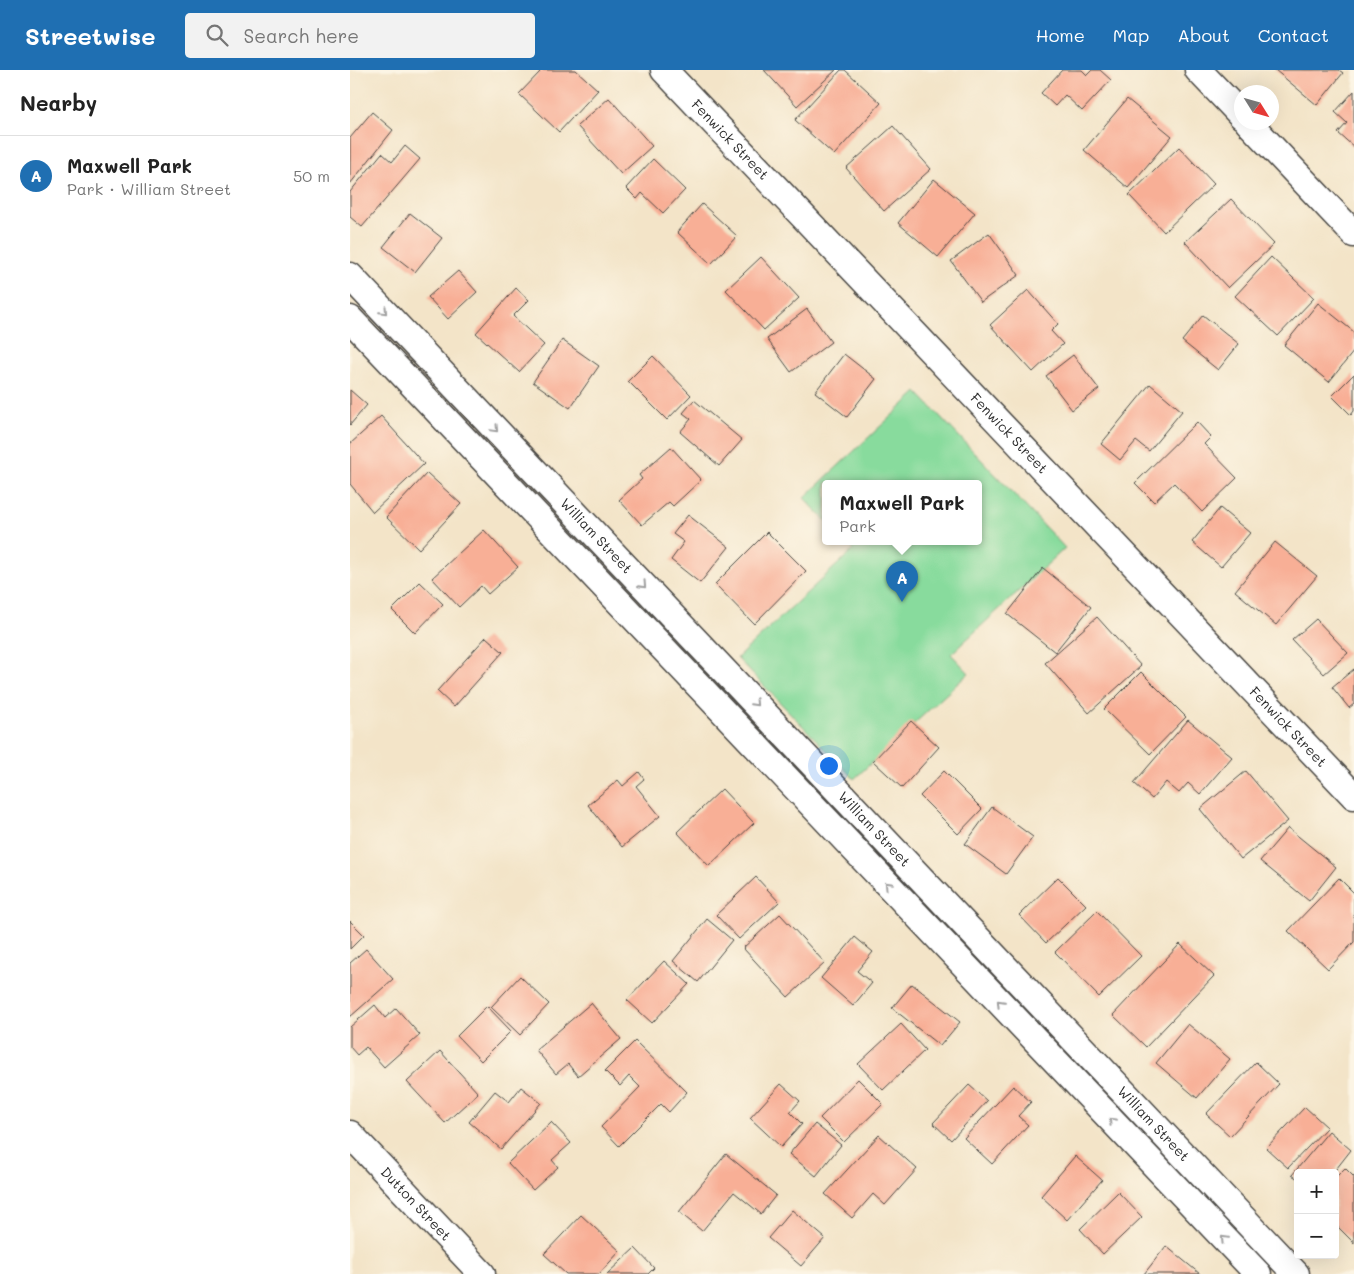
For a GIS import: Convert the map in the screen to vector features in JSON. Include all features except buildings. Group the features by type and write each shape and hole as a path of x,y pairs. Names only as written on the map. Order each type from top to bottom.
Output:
{"street":[{"name":"Fenwick Street","path":"664,70 1354,796"},
{"path":"1198,70 1234,108"},
{"path":"1256,130 1354,234"},
{"name":"William Street","path":"350,276 1296,1274"},
{"name":"William Street","path":"350,319 1258,1274"},
{"name":"Dutton Street","path":"350,1134 482,1274"}],"green space":[{"path":"917,392 1065,548 951,654 969,673 854,779 737,658 853,550 848,545 982,545 982,480 823,480"},
{"path":"822,481 822,517 804,498"}],"place":[{"name":"Maxwell Park","path":"902,602"}]}
